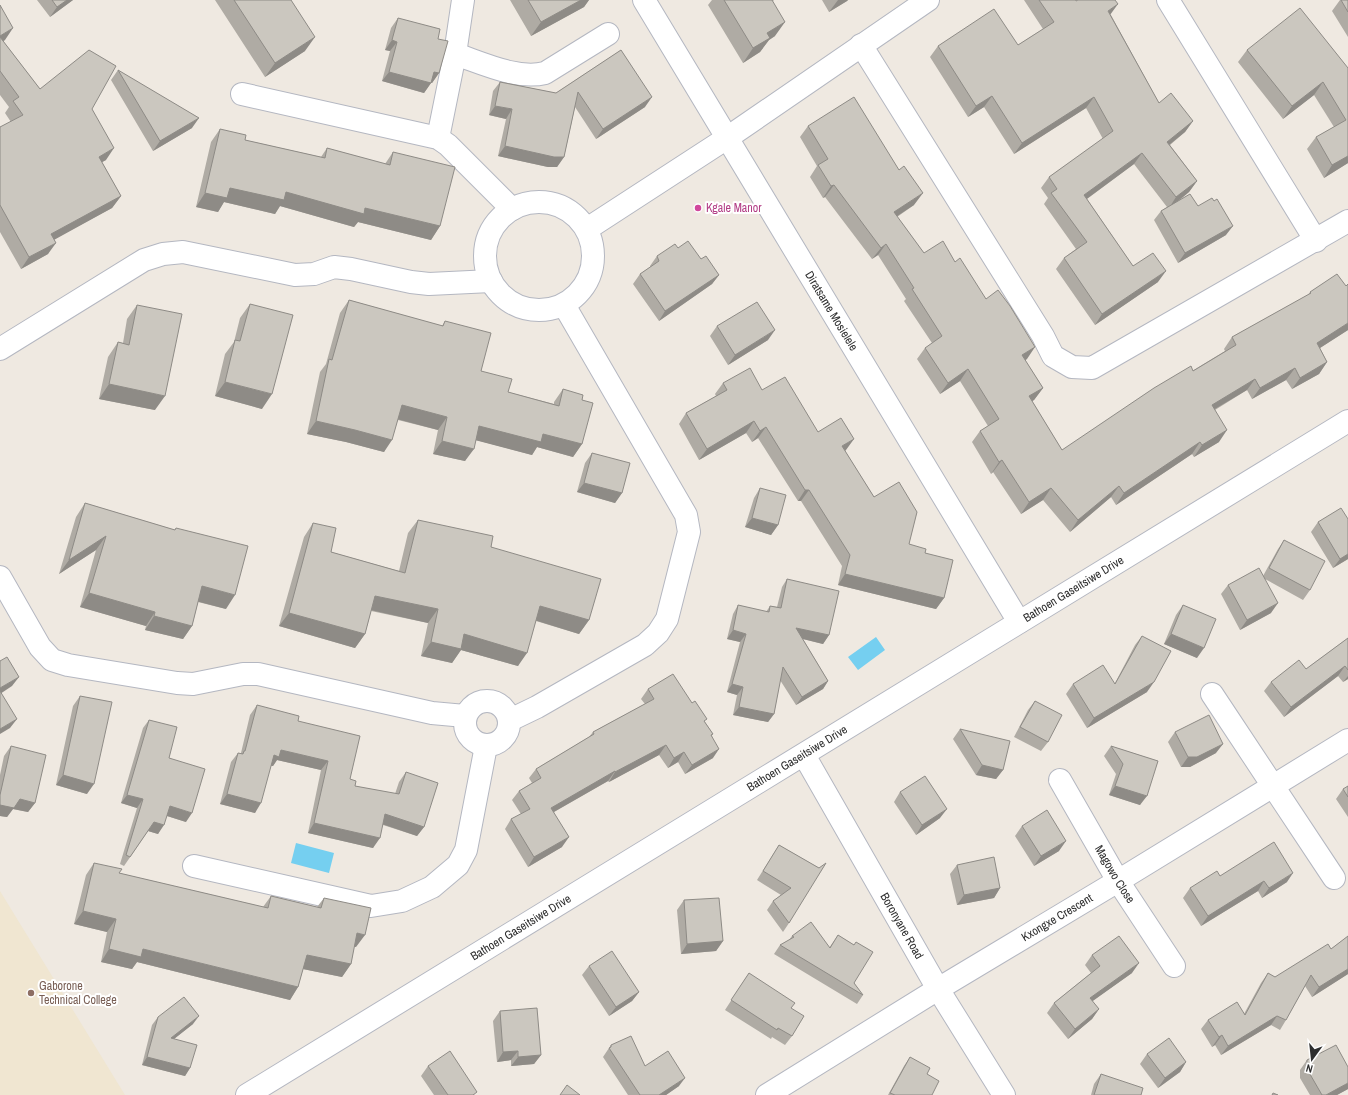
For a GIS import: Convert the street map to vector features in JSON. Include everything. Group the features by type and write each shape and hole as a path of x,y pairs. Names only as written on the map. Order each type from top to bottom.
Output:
{"street":[{"path":"438,138 455,54 463,0"},
{"name":"Diratsame Mosielele","path":"644,0 1019,622"},
{"path":"587,229 727,138 928,0"},
{"path":"1168,0 1316,241"},
{"path":"455,54 510,72 522,75 535,75 545,73 608,34"},
{"path":"861,46 1043,336 1053,356 1072,367 1092,368 1316,241 1348,221"},
{"path":"242,94 438,138 448,145 512,209"},
{"path":"532,202 554,203 573,213 587,229 594,250 592,272 581,291 564,305 544,310 522,308 504,298 490,281 484,262 486,240 496,222 512,209 532,202"},
{"path":"0,349 144,260 163,254 183,252 295,275 314,274 334,267 351,269 411,282 429,284 490,281"},
{"path":"510,720 537,707 645,645 658,633 667,619 689,532 686,515 564,305"},
{"name":"Bathoen Gaseitsiwe Drive","path":"247,1095 1348,421"},
{"path":"0,577 40,647 52,660 68,666 177,683 193,684 243,674 258,674 432,713 465,716"},
{"path":"1212,694 1334,878"},
{"path":"489,700 498,703 506,710 510,720 509,730 504,738 496,744 486,746 476,743 468,736 464,726 465,716 470,708 478,702 489,700"},
{"name":"Kxongxe Crescent","path":"767,1095 938,989 1273,787 1348,740"},
{"path":"194,866 371,906 402,901 432,887 458,865 466,850 486,746"},
{"name":"Boronyane Road","path":"804,755 938,989 1004,1095"},
{"name":"Magowo Close","path":"1060,780 1118,881 1174,966"}],"shaded area":[{"name":"Gaborone Technical College","path":"0,891 125,1095 0,1095"}],"water":[{"path":"876,637 885,650 858,670 848,657"},
{"path":"296,843 334,853 329,873 291,863"}],"building":[{"path":"52,0 67,0 57,7"},
{"path":"234,0 291,0 315,37 275,63"},
{"path":"528,0 581,0 541,22"},
{"path":"724,0 772,0 785,22 767,33 770,38 753,48"},
{"path":"1039,0 1115,0 1118,4 1108,11 1159,103 1171,93 1193,121 1167,142 1197,181 1176,197 1142,153 1084,195 1133,266 1153,253 1166,271 1102,314 1064,258 1087,242 1051,193 1057,189 1049,177 1113,131 1094,97 1022,143 992,96 976,106 938,46 994,9 1018,45 1054,22"},
{"path":"1341,0 1348,0 1348,12"},
{"path":"0,5 13,28 0,36"},
{"path":"1300,8 1348,68 1348,156 1332,165 1316,137 1346,120 1323,82 1292,106 1247,50"},
{"path":"398,18 440,29 438,39 448,41 439,73 434,72 431,83 389,72 397,42 392,40"},
{"path":"0,37 40,89 89,50 116,66 92,109 114,148 99,157 121,196 51,234 56,243 29,257 0,205 0,127 23,115 13,101 19,97 0,71"},
{"path":"621,50 652,97 603,129 578,92 564,157 554,157 505,146 512,109 495,106 500,82 556,93"},
{"path":"118,70 199,118 160,141"},
{"path":"854,97 899,170 904,166 923,193 894,212 924,253 943,241 955,262 960,258 986,299 998,290 1010,306 1035,347 1022,355 1043,388 1029,396 1062,450 1154,388 1191,366 1193,371 1236,345 1232,337 1311,293 1310,292 1337,274 1346,286 1348,284 1348,323 1317,343 1327,362 1300,378 1295,368 1260,388 1255,379 1212,405 1227,430 1202,445 1200,442 1124,493 1119,486 1078,520 1051,488 1029,502 1002,460 999,462 980,431 999,419 968,369 948,383 925,348 942,336 912,289 914,288 886,244 881,248 834,185 831,186 818,165 828,159 808,126"},
{"path":"220,129 246,135 245,140 325,158 327,148 390,165 393,152 455,167 440,226 365,208 364,214 286,192 284,200 230,188 227,198 205,193"},
{"path":"1190,194 1198,206 1212,198 1214,201 1217,199 1233,226 1185,253 1161,211"},
{"path":"688,241 701,259 706,256 719,275 665,311 640,274 659,261 657,256 675,244 678,248"},
{"path":"349,300 443,326 445,321 491,333 481,371 512,379 508,392 559,406 563,389 583,395 582,400 593,403 582,444 543,434 541,442 479,426 474,449 442,441 447,417 402,405 392,440 316,421 329,359 332,360"},
{"path":"757,302 775,330 735,355 717,326"},
{"path":"250,304 293,315 272,394 225,382 235,340 240,341"},
{"path":"137,305 182,314 165,396 109,384 118,342 129,345"},
{"path":"750,368 762,390 785,377 818,432 841,418 854,439 842,446 874,497 899,482 917,512 909,544 926,549 925,553 953,560 944,598 845,574 850,555 809,490 805,490 766,427 760,431 754,421 707,449 686,413 727,390 723,383"},
{"path":"592,453 630,463 622,493 584,483"},
{"path":"760,488 786,495 778,525 752,518"},
{"path":"85,503 175,530 176,528 248,546 235,595 202,586 192,626 154,616 155,612 89,593 106,536 69,560"},
{"path":"1341,508 1348,519 1348,554 1340,559 1318,522"},
{"path":"418,520 493,536 491,547 601,579 589,620 540,606 527,653 464,634 461,649 431,642 438,609 375,596 365,634 289,613 313,523 336,528 331,552 405,573"},
{"path":"1284,540 1325,561 1310,590 1269,568"},
{"path":"1259,568 1278,603 1247,620 1228,585"},
{"path":"787,579 839,591 829,635 796,628 828,681 802,697 783,667 774,714 739,707 743,687 732,684 746,634 733,630 738,605 769,612 770,606 781,608"},
{"path":"1183,605 1216,619 1204,648 1171,634"},
{"path":"1142,636 1171,651 1154,682 1094,718 1073,684 1103,665 1115,684"},
{"path":"1348,638 1348,670 1345,666 1291,707 1271,682 1299,660 1306,669"},
{"path":"7,657 19,677 0,688 0,661"},
{"path":"673,674 692,703 695,701 707,719 704,721 713,734 711,735 719,749 692,765 684,752 674,758 666,745 615,771 551,808 569,837 534,857 511,819 530,809 519,791 541,778 536,769 594,734 593,732 654,699 648,689"},
{"path":"0,691 17,719 0,729"},
{"path":"80,696 112,702 94,784 63,775"},
{"path":"1035,701 1062,715 1048,742 1020,727"},
{"path":"257,705 299,716 298,721 360,736 350,779 356,781 355,786 399,794 406,772 438,783 424,827 385,814 380,838 314,823 328,761 281,750 279,757 274,755 261,803 227,794 238,753 243,754 245,751"},
{"path":"1209,715 1223,744 1197,757 1188,757 1175,732"},
{"path":"149,720 177,727 169,758 205,769 192,813 170,806 164,825 154,822 130,857 126,855 143,799 127,795"},
{"path":"960,729 1010,741 1003,770 982,765"},
{"path":"11,746 46,755 35,803 20,799 14,808 0,805 0,795"},
{"path":"1111,746 1158,761 1147,796 1115,786 1123,764"},
{"path":"925,776 947,809 922,825 900,792"},
{"path":"1348,786 1348,797 1343,789"},
{"path":"1047,810 1066,841 1041,856 1022,826"},
{"path":"1274,842 1293,873 1269,888 1264,881 1208,916 1190,888 1217,871 1220,876"},
{"path":"779,845 819,868 826,863 789,923 773,901 791,888 763,871"},
{"path":"994,857 1000,888 964,895 957,865"},
{"path":"94,863 122,869 119,873 268,908 271,896 321,908 324,898 371,908 365,935 357,933 351,964 307,955 298,987 143,949 141,957 109,949 116,919 83,911"},
{"path":"719,898 723,941 687,944 684,900"},
{"path":"811,922 830,948 838,935 854,945 856,942 873,952 854,983 863,995 780,945 794,937 792,936"},
{"path":"1119,936 1139,963 1090,998 1099,1009 1075,1029 1054,1003 1100,966 1092,955"},
{"path":"1348,936 1348,969 1319,987 1311,975 1286,1020 1277,1016 1228,1046 1222,1035 1219,1037 1208,1020 1237,1002 1245,1015 1268,973 1275,977 1328,944 1331,949"},
{"path":"612,951 639,992 616,1007 589,966"},
{"path":"749,973 795,1003 791,1008 804,1016 792,1036 778,1028 777,1030 731,1000"},
{"path":"184,997 199,1016 171,1038 197,1045 190,1068 147,1057 158,1017"},
{"path":"537,1008 541,1055 518,1057 518,1051 503,1052 500,1011"},
{"path":"631,1036 645,1066 668,1051 685,1078 659,1095 640,1095 609,1048 611,1045"},
{"path":"1169,1038 1186,1062 1165,1078 1147,1054"},
{"path":"1336,1045 1348,1067 1348,1083 1326,1095 1322,1095 1307,1069 1307,1060"},
{"path":"450,1051 477,1092 473,1095 448,1095 428,1066"},
{"path":"910,1057 930,1068 927,1074 939,1081 932,1095 895,1095 890,1093"},
{"path":"1101,1074 1143,1088 1141,1095 1094,1095"},
{"path":"567,1085 580,1095 560,1095"}],"place":[{"name":"Kgale Manor","path":"698,208"},
{"name":"Gaborone Technical College","path":"31,993"}]}
